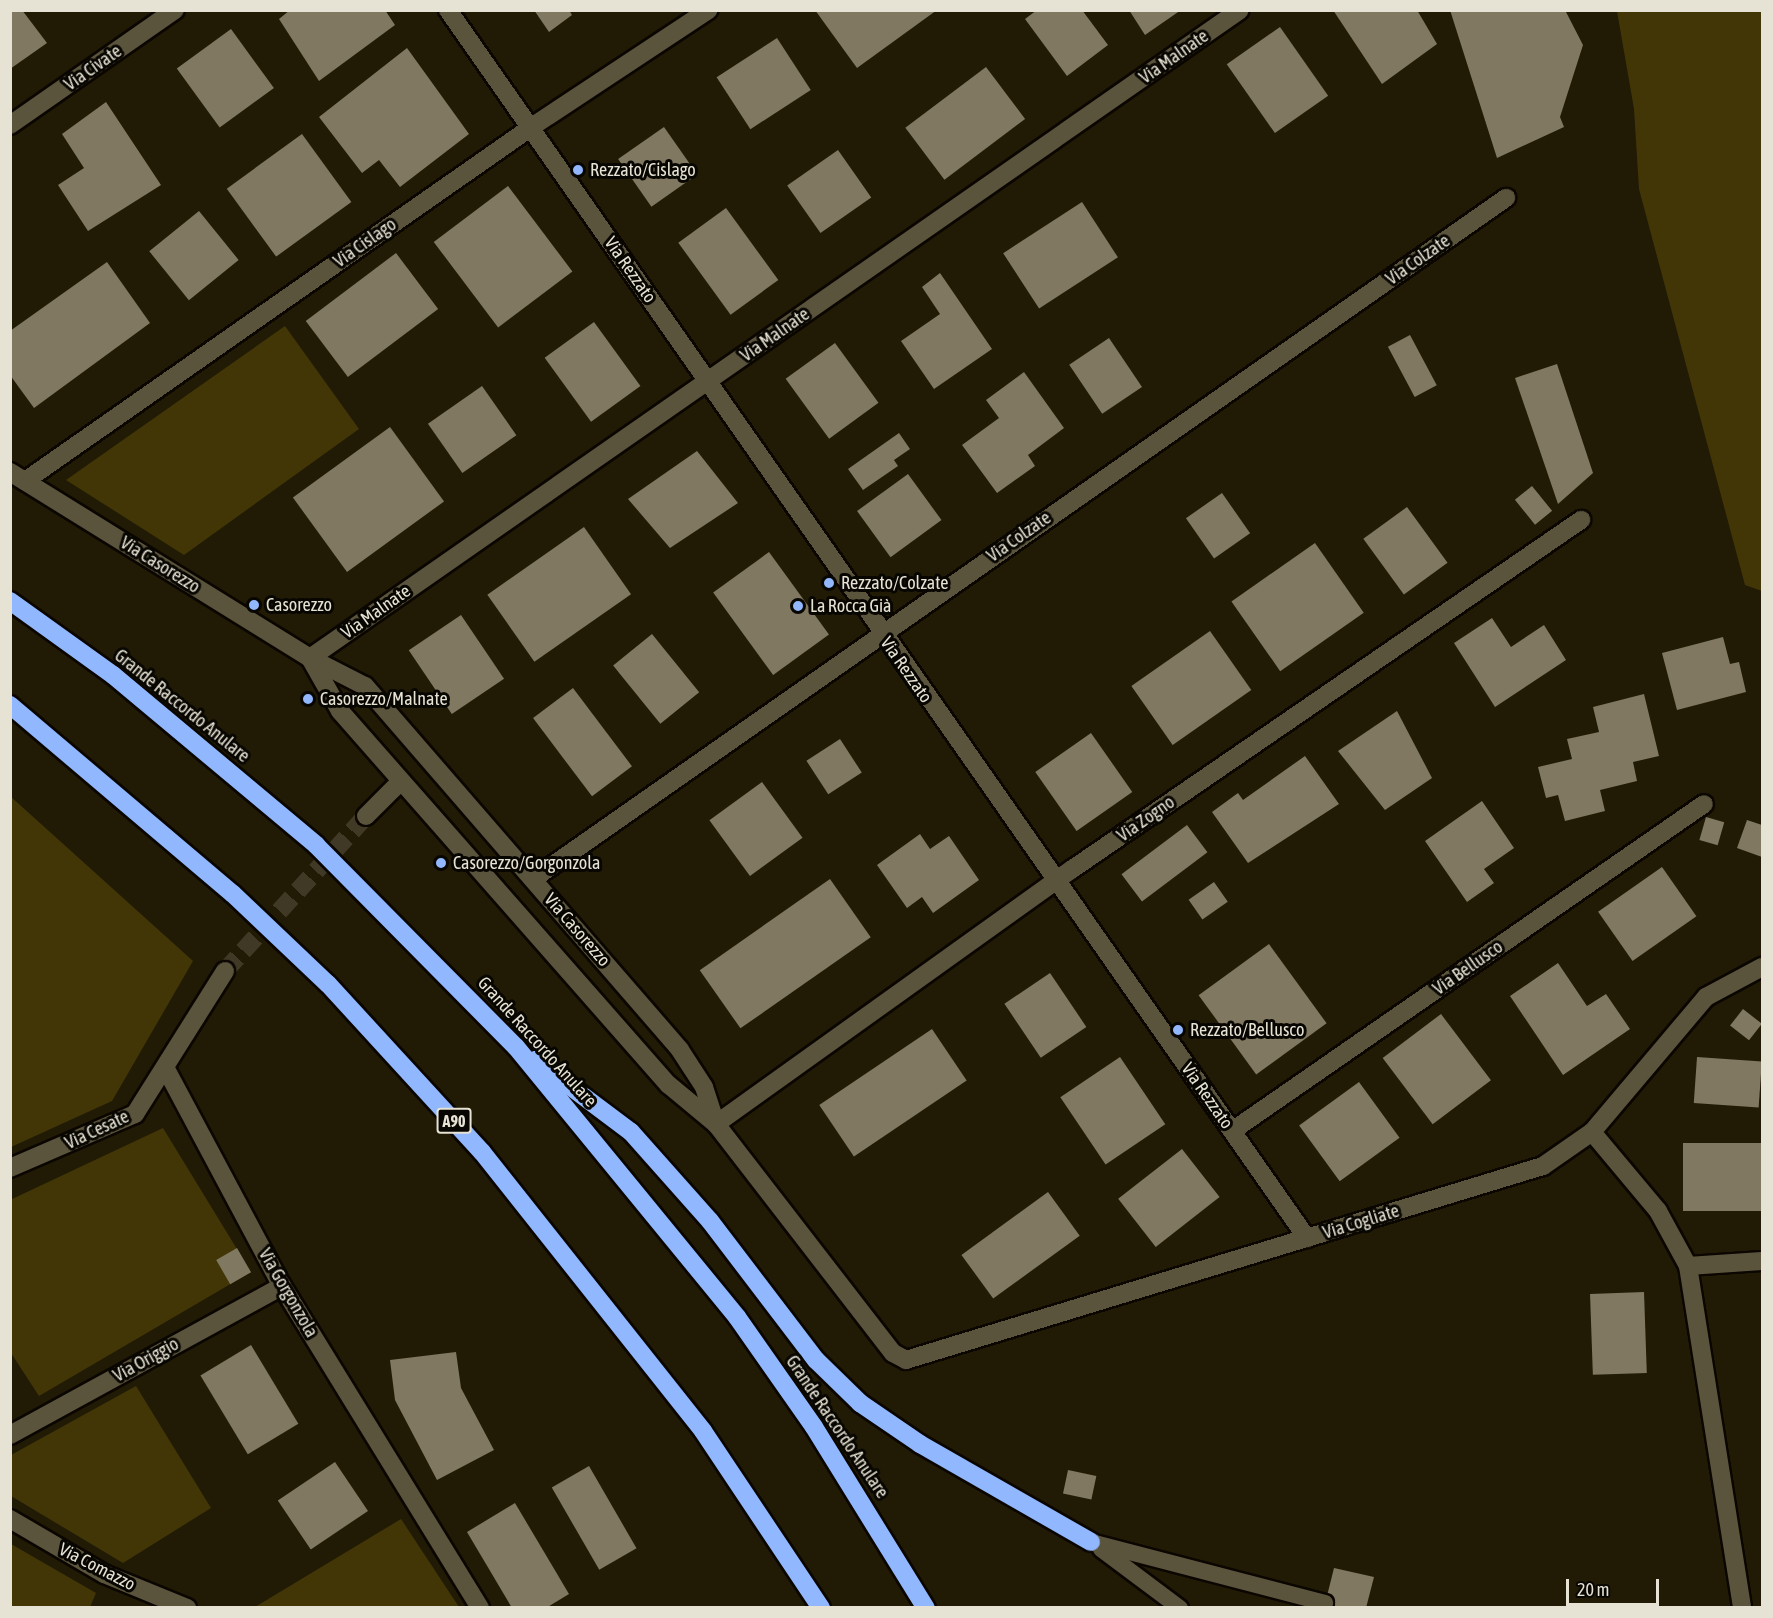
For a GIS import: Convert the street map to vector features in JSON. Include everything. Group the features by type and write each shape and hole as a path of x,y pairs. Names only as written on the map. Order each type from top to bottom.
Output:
{"highway":[{"name":"Grande Raccordo Anulare","path":"10,601 114,675 316,845 516,1047 737,1317 814,1427 926,1608"},
{"name":"A90","path":"10,705 233,894 328,984 435,1100 600,1295 704,1431 821,1608"},
{"path":"516,1047 631,1132 710,1221 816,1360 860,1403 920,1444 1091,1542"}],"street":[{"name":"Via Civate","path":"10,125 175,10"},
{"name":"Via Rezzato","path":"448,10 709,381 880,633 1308,1238"},
{"name":"Via Cislago","path":"18,477 530,128 708,10"},
{"name":"Via Malnate","path":"310,658 1240,11"},
{"name":"Via Colzate","path":"533,879 880,633 1506,198"},
{"name":"Via Casorezzo","path":"18,477 310,658 347,674 372,693 680,1050 710,1099 716,1124"},
{"name":"Via Zogno","path":"716,1124 1581,520"},
{"name":"Via Casorezzo","path":"310,658 340,711 674,1090 716,1124 893,1353"},
{"path":"366,816 401,781"},
{"name":"Via Bellusco","path":"1232,1131 1704,804"},
{"name":"Via Cogliate","path":"893,1353 912,1360 1525,1173 1592,1132 1706,998 1762,967"},
{"path":"166,1071 225,971"},
{"name":"Via Cesate","path":"10,1168 124,1121 146,1102 166,1071"},
{"name":"Via Gorgonzola","path":"166,1071 282,1286 480,1608"},
{"path":"1592,1132 1658,1211 1688,1266 1743,1608"},
{"path":"1688,1266 1762,1261"},
{"name":"Via Origgio","path":"10,1435 282,1286"},
{"name":"Via Comazzo","path":"10,1519 104,1574 187,1608"}],"lane":[{"path":"1091,1542 1325,1604"},
{"path":"1091,1542 1180,1608"}],"shaded area":[{"path":"1617,11 1762,11 1762,591 1745,585 1639,189 1634,109"},
{"path":"285,326 359,429 184,555 66,480"},
{"path":"10,796 193,961 112,1101 11,1147"},
{"path":"163,1128 251,1272 39,1396 11,1353 10,1200"},
{"path":"136,1386 211,1508 123,1563 11,1496 11,1455"},
{"path":"401,1519 459,1607 255,1607"},
{"path":"11,1544 96,1593 90,1607 11,1607"}],"building":[{"path":"10,10 22,10 47,43 10,69"},
{"path":"290,10 385,10 395,25 319,81 279,19"},
{"path":"534,10 569,10 572,15 549,32"},
{"path":"815,10 937,10 857,68"},
{"path":"1037,10 1082,10 1108,45 1067,76 1025,19"},
{"path":"1129,10 1181,10 1145,35"},
{"path":"1333,10 1417,10 1437,44 1382,84"},
{"path":"1450,10 1565,10 1583,45 1560,117 1564,127 1497,158"},
{"path":"1280,27 1328,96 1275,133 1227,64"},
{"path":"231,29 274,88 220,127 177,68"},
{"path":"777,38 811,90 750,129 717,77"},
{"path":"407,48 469,134 400,187 379,160 362,173 319,117"},
{"path":"986,67 1025,119 944,180 905,128"},
{"path":"106,102 161,185 88,231 58,185 84,168 62,134"},
{"path":"664,127 697,175 651,207 618,159"},
{"path":"302,134 351,202 276,257 227,189"},
{"path":"838,150 871,198 820,233 787,186"},
{"path":"508,186 572,271 498,327 434,242"},
{"path":"1082,202 1118,257 1039,309 1003,253"},
{"path":"726,208 778,280 731,315 678,243"},
{"path":"199,211 239,260 189,300 149,251"},
{"path":"396,253 438,309 348,377 306,321"},
{"path":"107,262 150,323 34,408 10,375 10,331"},
{"path":"940,273 992,349 934,389 901,341 940,314 922,287"},
{"path":"594,322 640,386 591,422 545,358"},
{"path":"1410,335 1437,385 1415,397 1388,347"},
{"path":"1109,338 1142,387 1102,414 1069,365"},
{"path":"835,343 878,403 829,439 786,379"},
{"path":"1557,364 1593,473 1558,504 1515,378"},
{"path":"1024,372 1064,428 1028,455 1035,466 997,493 962,445 999,418 986,400"},
{"path":"482,386 516,435 462,473 428,424"},
{"path":"390,427 444,501 347,572 293,498"},
{"path":"899,433 910,449 894,460 898,466 863,490 848,469"},
{"path":"697,451 738,503 670,548 628,499"},
{"path":"908,474 942,520 891,557 857,511"},
{"path":"1532,486 1552,511 1535,525 1515,500"},
{"path":"1222,493 1250,533 1214,558 1186,518"},
{"path":"1407,507 1448,563 1404,595 1363,539"},
{"path":"584,527 631,594 534,662 487,595"},
{"path":"1315,543 1364,613 1280,671 1231,602"},
{"path":"769,552 829,635 773,675 713,593"},
{"path":"461,615 504,679 452,714 409,650"},
{"path":"1492,618 1511,647 1544,625 1566,660 1495,707 1454,643"},
{"path":"1210,631 1251,690 1173,745 1131,686"},
{"path":"652,634 699,692 660,724 613,665"},
{"path":"1723,637 1730,664 1739,662 1746,692 1677,710 1662,653"},
{"path":"573,688 632,766 592,796 533,718"},
{"path":"1644,694 1659,756 1633,762 1637,781 1600,790 1605,811 1565,821 1558,795 1546,798 1538,767 1572,759 1567,739 1599,732 1593,707"},
{"path":"1397,711 1432,778 1385,810 1338,751"},
{"path":"1091,733 1132,792 1077,831 1035,772"},
{"path":"840,739 862,773 828,794 806,761"},
{"path":"1305,756 1339,804 1248,863 1212,812 1238,793 1243,800"},
{"path":"762,782 803,838 750,876 709,820"},
{"path":"1482,801 1514,848 1484,869 1494,883 1467,902 1425,841"},
{"path":"1706,817 1724,822 1718,845 1699,840"},
{"path":"1747,820 1762,825 1762,857 1737,848"},
{"path":"1187,825 1207,852 1142,902 1122,874"},
{"path":"920,834 930,849 949,836 979,880 933,913 922,897 907,908 877,865"},
{"path":"1662,867 1696,916 1633,961 1598,912"},
{"path":"830,879 871,937 740,1028 700,970"},
{"path":"1214,882 1228,902 1202,919 1189,900"},
{"path":"1269,944 1327,1023 1256,1074 1199,995"},
{"path":"1558,963 1587,1006 1606,994 1630,1029 1563,1075 1510,996"},
{"path":"1050,973 1086,1027 1041,1058 1004,1004"},
{"path":"1743,1009 1762,1024 1749,1040 1730,1026"},
{"path":"1441,1014 1491,1080 1433,1124 1383,1058"},
{"path":"932,1029 967,1080 854,1156 819,1105"},
{"path":"1120,1057 1165,1124 1106,1164 1060,1097"},
{"path":"1697,1057 1762,1062 1759,1107 1694,1103"},
{"path":"1359,1082 1400,1138 1340,1181 1299,1125"},
{"path":"1683,1143 1762,1143 1762,1211 1683,1211"},
{"path":"1182,1149 1220,1197 1156,1247 1118,1199"},
{"path":"1048,1192 1080,1236 993,1299 961,1255"},
{"path":"237,1248 251,1272 230,1284 216,1260"},
{"path":"1644,1292 1647,1373 1593,1375 1590,1294"},
{"path":"251,1345 298,1424 248,1454 200,1375"},
{"path":"456,1352 461,1388 494,1450 437,1480 395,1400 390,1360"},
{"path":"335,1462 368,1511 311,1549 278,1501"},
{"path":"589,1466 636,1548 599,1570 552,1488"},
{"path":"1068,1470 1096,1476 1091,1500 1063,1493"},
{"path":"515,1503 569,1594 546,1608 512,1608 467,1532"},
{"path":"1334,1568 1374,1577 1366,1608 1324,1608"}],"tunnel":[{"path":"225,971 366,816"}],"place":[{"name":"Rezzato/Cislago","path":"578,170"},
{"name":"Rezzato/Colzate","path":"829,583"},
{"name":"Casorezzo","path":"254,605"},
{"name":"La Rocca Già","path":"798,606"},
{"name":"Casorezzo/Malnate","path":"308,699"},
{"name":"Casorezzo/Gorgonzola","path":"441,863"},
{"name":"Rezzato/Bellusco","path":"1178,1030"}]}
